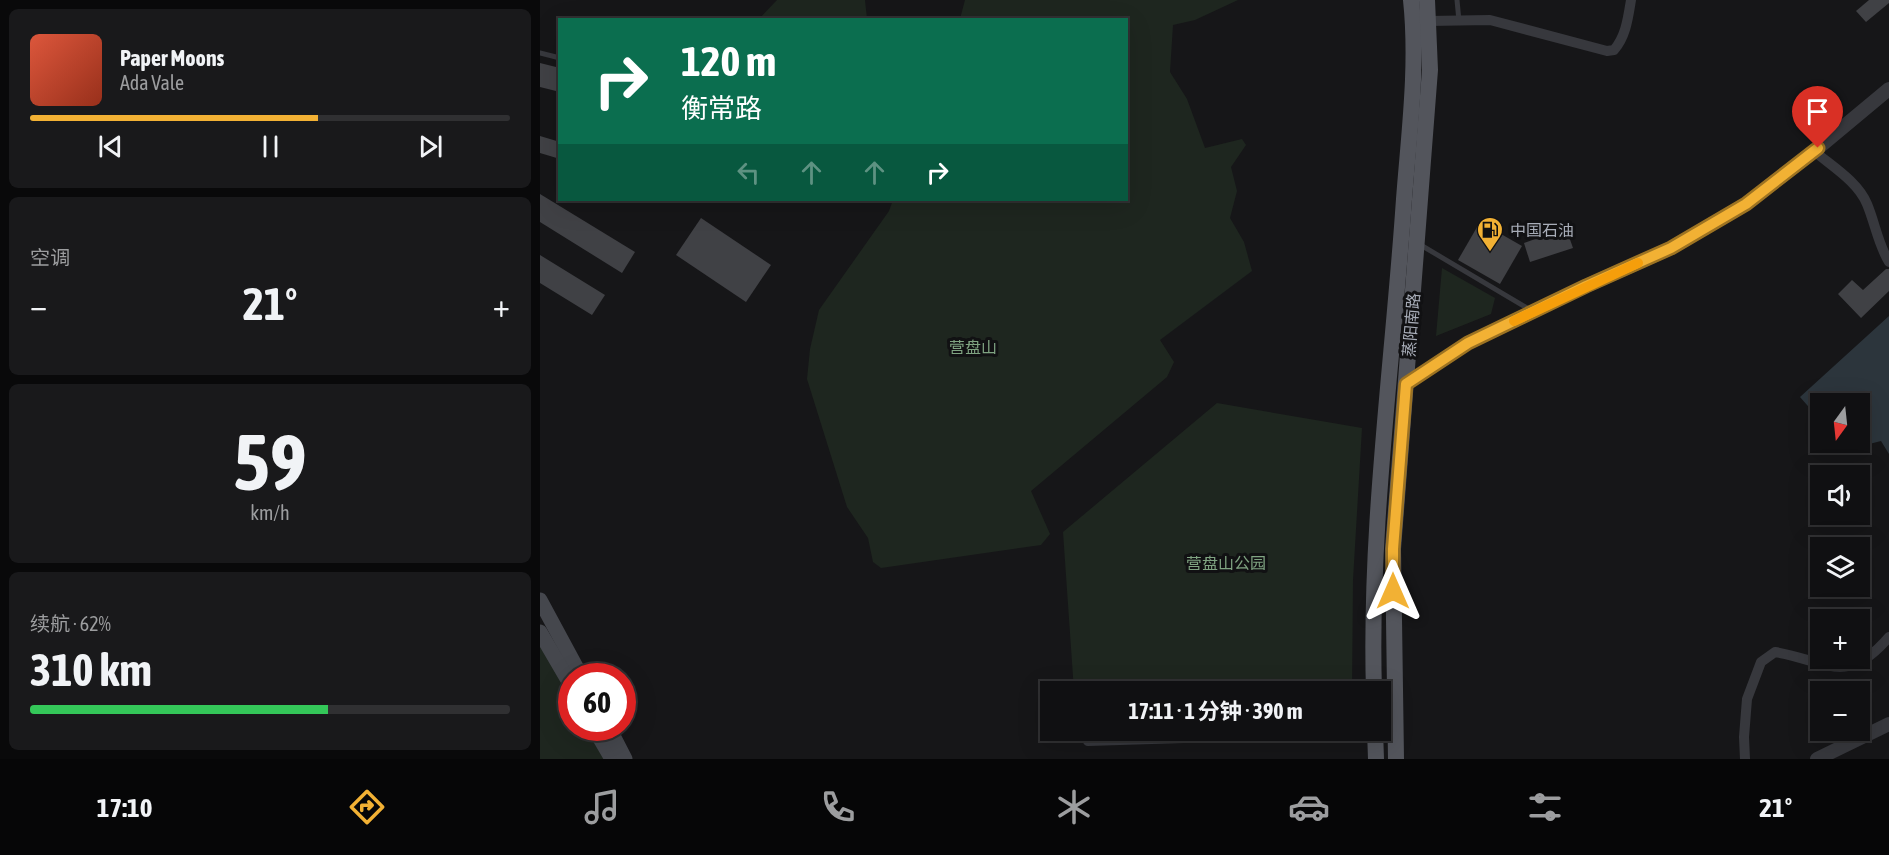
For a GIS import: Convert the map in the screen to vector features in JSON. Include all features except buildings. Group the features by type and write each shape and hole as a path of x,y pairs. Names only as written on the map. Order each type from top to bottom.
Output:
{"main road":[{"name":"蒸阳南路","path":"1374,681 1375,545 1400,267 1413,69 1411,0"},
{"name":"蒸阳南路","path":"1396,759 1393,549 1430,70 1426,0"},
{"path":"540,600 574,663"},
{"path":"540,632 558,663"},
{"path":"602,741 612,759"},
{"path":"616,741 626,759"},
{"path":"1375,741 1376,759"}],"street":[{"path":"1428,21 1490,20 1601,51 1614,50 1620,44 1626,27 1631,0"},
{"path":"1406,384 1468,343 1671,248 1746,204 1889,88"},
{"path":"1814,151 1853,183 1867,202 1883,252 1889,262"},
{"path":"1745,759 1747,699 1761,662 1775,652 1838,668 1855,666 1878,650 1889,637"},
{"path":"1817,759 1889,724"}],"lane":[{"path":"1457,0 1459,21"},
{"path":"540,53 558,58"},
{"path":"1418,243 1534,312"}],"green space":[{"path":"777,0 865,0 867,18 760,18"},
{"name":"营盘山","path":"965,0 1238,0 1195,20 1173,25 1170,72 1187,99 1205,148 1242,139 1246,145 1231,167 1237,191 1230,218 1244,242 1252,271 1160,340 1174,362 1167,377 1031,491 1050,534 1041,545 881,568 873,562 868,538 847,507 807,379 810,349 819,310 889,211 893,201 1128,201 1128,18 960,18"},
{"path":"1442,268 1495,298 1491,314 1436,336"},
{"name":"营盘山公园","path":"1217,403 1362,428 1353,580 1352,681 1073,681 1063,532"},
{"path":"540,640 558,673 558,741 597,741 607,759 540,759"}],"shaded area":[{"path":"1889,316 1889,454 1881,441 1870,444 1870,393 1810,393 1810,408 1800,397"}],"slow traffic":[{"path":"1514,321 1638,263"}],"place":[{"name":"中国石油","path":"1490,253"}],"route":[{"path":"1393,591 1393,549 1406,384 1468,343 1671,248 1746,204 1818,148"}]}
